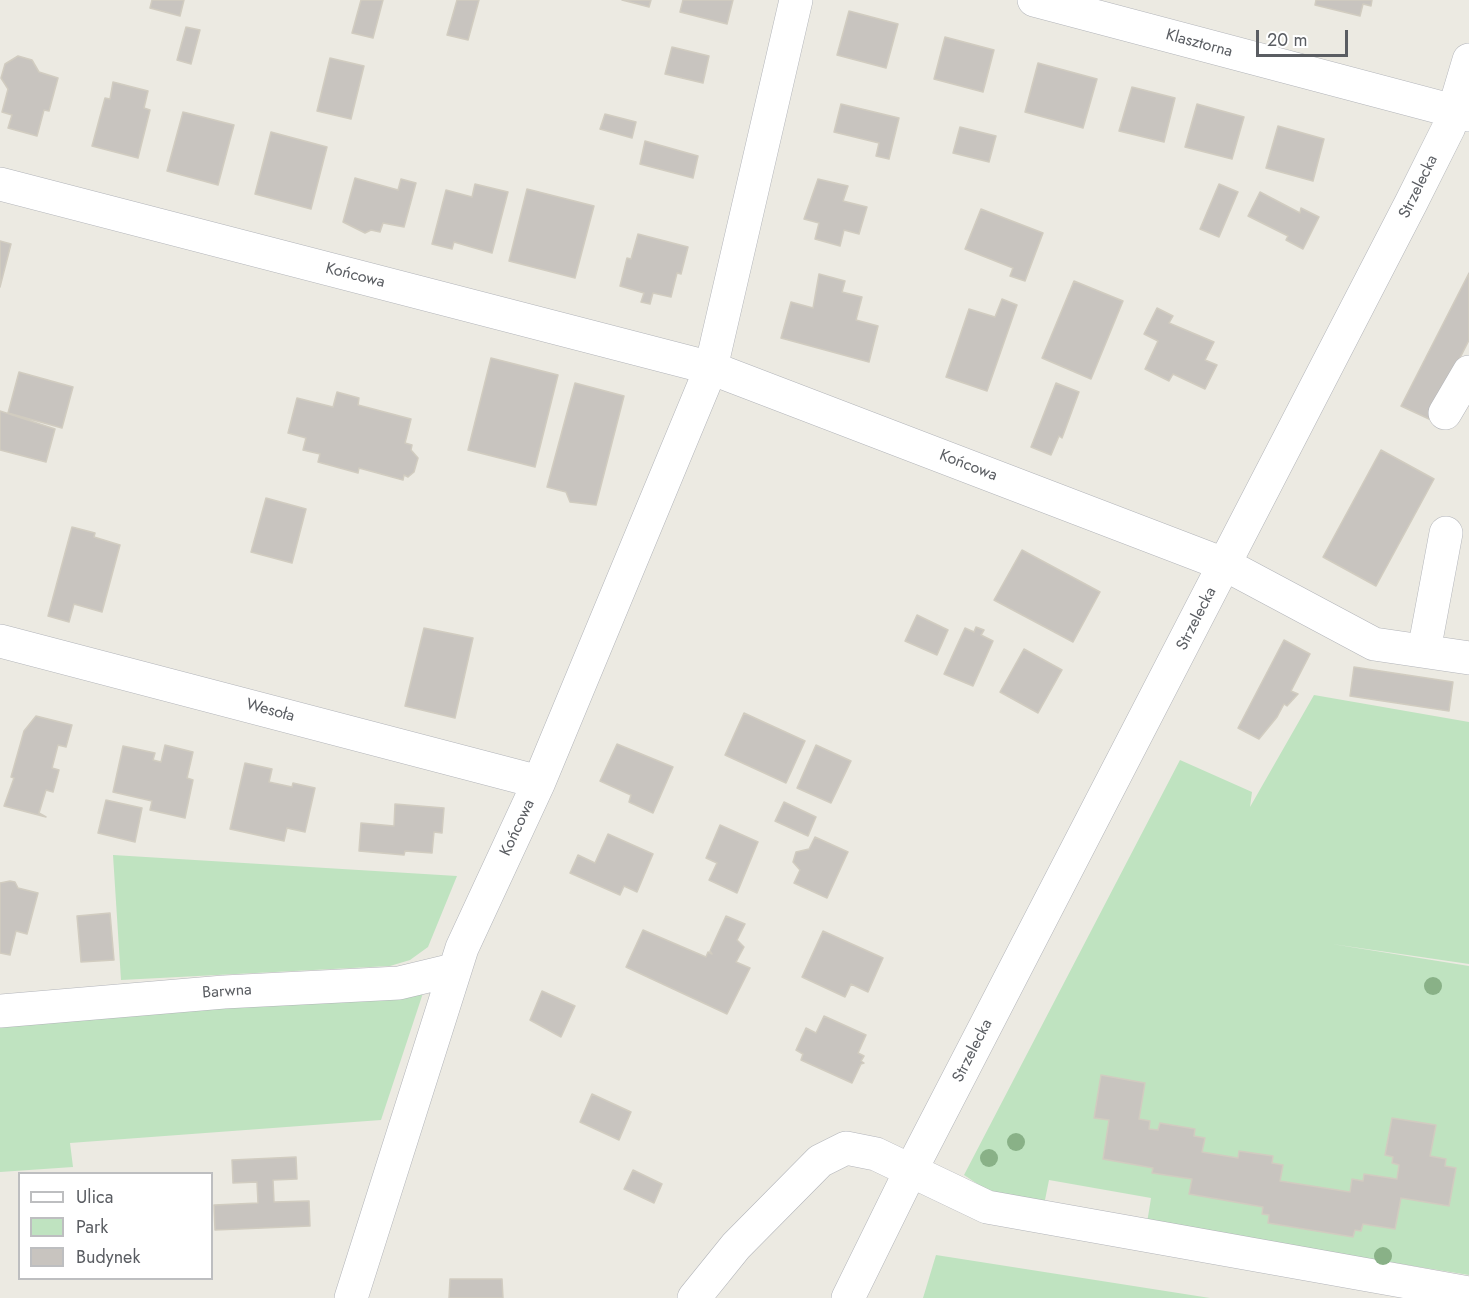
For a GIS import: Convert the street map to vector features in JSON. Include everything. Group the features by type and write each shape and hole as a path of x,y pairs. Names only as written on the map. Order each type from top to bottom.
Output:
{"street":[{"path":"711,368 796,0"},
{"name":"Klasztorna","path":"1034,0 1461,113"},
{"name":"Strzelecka","path":"848,1298 910,1172 1226,565 1411,203 1461,113 1469,60"},
{"name":"Końcowa","path":"0,184 711,368 1226,565 1374,644 1469,658"},
{"name":"Końcowa","path":"351,1298 453,970 539,782 711,368"},
{"path":"1445,412 1469,372"},
{"path":"1424,651 1446,533"},
{"name":"Wesoła","path":"0,641 539,782"},
{"name":"Barwna","path":"0,1011 224,992 399,983 453,970"},
{"path":"694,1298 736,1246 820,1161 846,1148 876,1154 987,1207 1469,1293"}],"green space":[{"path":"1314,695 1469,722 1469,964 1332,944 1469,966 1469,1275 1147,1223 1151,1198 1049,1180 1044,1205 991,1193 964,1175 1180,760 1252,792 1250,807"},
{"path":"113,855 457,876 428,947 410,960 390,966 121,980"},
{"path":"424,990 381,1120 70,1143 73,1167 0,1172 0,1025"},
{"path":"936,1255 1210,1298 923,1298"}],"building":[{"path":"152,0 184,0 180,16 150,8"},
{"path":"361,0 383,0 373,38 352,33"},
{"path":"457,0 479,0 468,40 447,35"},
{"path":"622,0 651,0 649,7"},
{"path":"683,0 733,0 727,24 680,12"},
{"path":"1316,0 1372,0 1371,6 1363,4 1360,16 1315,5"},
{"path":"849,11 898,24 886,68 837,55"},
{"path":"186,27 200,30 191,64 177,60"},
{"path":"945,37 994,50 983,92 934,79"},
{"path":"672,47 709,56 703,83 665,74"},
{"path":"18,56 32,60 39,72 58,78 49,111 44,110 37,136 8,128 12,115 2,112 8,89 1,78 5,64"},
{"path":"330,58 364,66 351,119 317,111"},
{"path":"1038,63 1097,79 1083,128 1025,112"},
{"path":"113,82 148,91 144,108 150,110 138,158 92,146 105,98 110,99"},
{"path":"1132,87 1175,98 1164,142 1119,131"},
{"path":"841,104 899,118 889,159 876,156 879,143 834,132"},
{"path":"1197,104 1244,117 1232,159 1185,147"},
{"path":"183,112 234,125 218,185 167,171"},
{"path":"605,114 636,122 632,138 600,129"},
{"path":"1278,126 1324,139 1313,181 1266,168"},
{"path":"960,127 996,136 989,162 953,153"},
{"path":"271,132 327,147 311,209 255,194"},
{"path":"645,141 698,156 693,178 640,164"},
{"path":"355,178 398,190 401,179 416,183 404,227 383,223 380,232 371,230 365,233 343,222"},
{"path":"818,179 848,186 843,201 867,207 859,234 844,230 840,246 815,239 819,223 804,219"},
{"path":"475,184 508,192 492,253 454,242 452,249 432,244 446,190 472,197"},
{"path":"1219,184 1238,192 1219,237 1200,229"},
{"path":"527,189 594,206 575,278 509,261"},
{"path":"1260,192 1300,213 1301,208 1319,217 1303,249 1286,240 1288,236 1248,216"},
{"path":"981,209 1043,233 1025,281 1010,276 1013,268 965,249"},
{"path":"638,234 688,247 681,274 677,273 671,297 653,293 650,304 641,302 644,293 620,286 627,258 631,259"},
{"path":"0,241 11,244 0,287"},
{"path":"1469,273 1469,340 1429,419 1401,406"},
{"path":"819,274 845,281 842,292 862,297 856,320 878,326 869,362 781,338 791,302 813,308"},
{"path":"1074,281 1123,301 1091,379 1042,358"},
{"path":"1002,299 1017,305 987,391 946,377 969,309 995,317"},
{"path":"1157,308 1173,316 1169,323 1214,342 1205,360 1217,365 1205,389 1173,374 1169,381 1145,369 1158,341 1144,334"},
{"path":"491,358 558,375 535,467 468,450"},
{"path":"19,372 73,387 62,428 8,413"},
{"path":"575,383 624,396 596,505 570,502 566,492 547,487"},
{"path":"1056,383 1079,392 1062,438 1059,436 1051,455 1031,447"},
{"path":"337,392 359,398 358,405 411,419 405,443 412,445 411,450 418,458 414,472 408,477 404,475 403,480 359,468 358,473 318,462 320,454 303,450 306,438 288,433 297,398 333,407"},
{"path":"0,411 55,429 46,462 0,450"},
{"path":"1381,450 1434,479 1376,586 1323,557"},
{"path":"266,498 306,509 292,563 251,552"},
{"path":"72,527 95,533 94,537 120,545 102,612 74,604 69,622 48,616"},
{"path":"1022,550 1100,592 1073,642 994,600"},
{"path":"917,615 948,630 937,655 905,641"},
{"path":"976,627 984,630 981,635 993,641 973,686 944,674 965,628 974,632"},
{"path":"424,628 473,638 455,718 405,706"},
{"path":"1284,640 1310,654 1291,691 1298,694 1287,706 1284,704 1277,717 1259,739 1238,728"},
{"path":"1024,649 1062,670 1038,713 1000,692"},
{"path":"1354,667 1453,682 1449,711 1350,696"},
{"path":"744,713 805,741 786,783 725,755"},
{"path":"36,716 72,725 66,747 58,745 52,768 59,770 53,792 46,790 39,813 46,817 4,806 14,778 11,777 24,731"},
{"path":"617,744 673,767 653,813 629,802 631,795 600,781"},
{"path":"165,745 193,752 187,778 193,780 185,818 150,810 152,801 113,792 123,746 155,753 153,760 161,762"},
{"path":"816,745 851,761 831,803 797,788"},
{"path":"245,763 272,769 269,782 292,787 293,783 315,788 305,832 287,828 284,841 230,829"},
{"path":"106,800 142,808 135,842 98,833"},
{"path":"784,802 816,817 808,836 775,821"},
{"path":"395,804 444,808 442,833 434,832 432,853 405,851 404,855 359,851 361,823 394,826"},
{"path":"720,825 758,842 737,893 709,880 717,863 706,858"},
{"path":"608,834 653,854 637,892 624,886 620,895 570,873 578,855 595,863"},
{"path":"815,837 848,852 827,898 794,883 800,870 793,862 796,852 809,849"},
{"path":"15,882 18,888 38,893 27,934 16,931 10,955 0,953 0,883"},
{"path":"110,913 114,960 81,962 77,916"},
{"path":"726,916 745,924 737,940 744,947 736,962 750,968 727,1014 626,967 643,930 706,957 708,952 712,954 710,951"},
{"path":"823,931 883,958 868,992 851,984 845,997 802,977"},
{"path":"542,991 575,1006 561,1037 530,1020"},
{"path":"824,1016 866,1035 858,1053 864,1056 861,1061 864,1063 861,1064 852,1083 801,1060 803,1054 796,1050 806,1028 816,1033"},
{"path":"1101,1075 1145,1083 1139,1119 1150,1121 1149,1129 1158,1130 1160,1123 1195,1129 1194,1136 1205,1138 1202,1152 1238,1158 1239,1151 1273,1156 1272,1163 1283,1165 1280,1181 1350,1192 1352,1179 1363,1181 1364,1174 1397,1179 1399,1165 1392,1163 1393,1157 1385,1155 1392,1118 1436,1125 1430,1156 1446,1159 1445,1166 1456,1168 1449,1206 1401,1198 1395,1229 1363,1224 1361,1231 1355,1230 1353,1237 1268,1223 1269,1215 1262,1214 1263,1207 1189,1194 1192,1179 1152,1173 1153,1168 1103,1159 1109,1120 1094,1118"},
{"path":"592,1094 631,1112 619,1140 580,1122"},
{"path":"296,1157 297,1179 273,1180 274,1202 309,1201 310,1226 215,1230 214,1205 258,1203 257,1182 233,1183 232,1160"},
{"path":"633,1170 662,1184 654,1203 624,1189"},
{"path":"450,1279 502,1279 503,1298 449,1298"}]}
